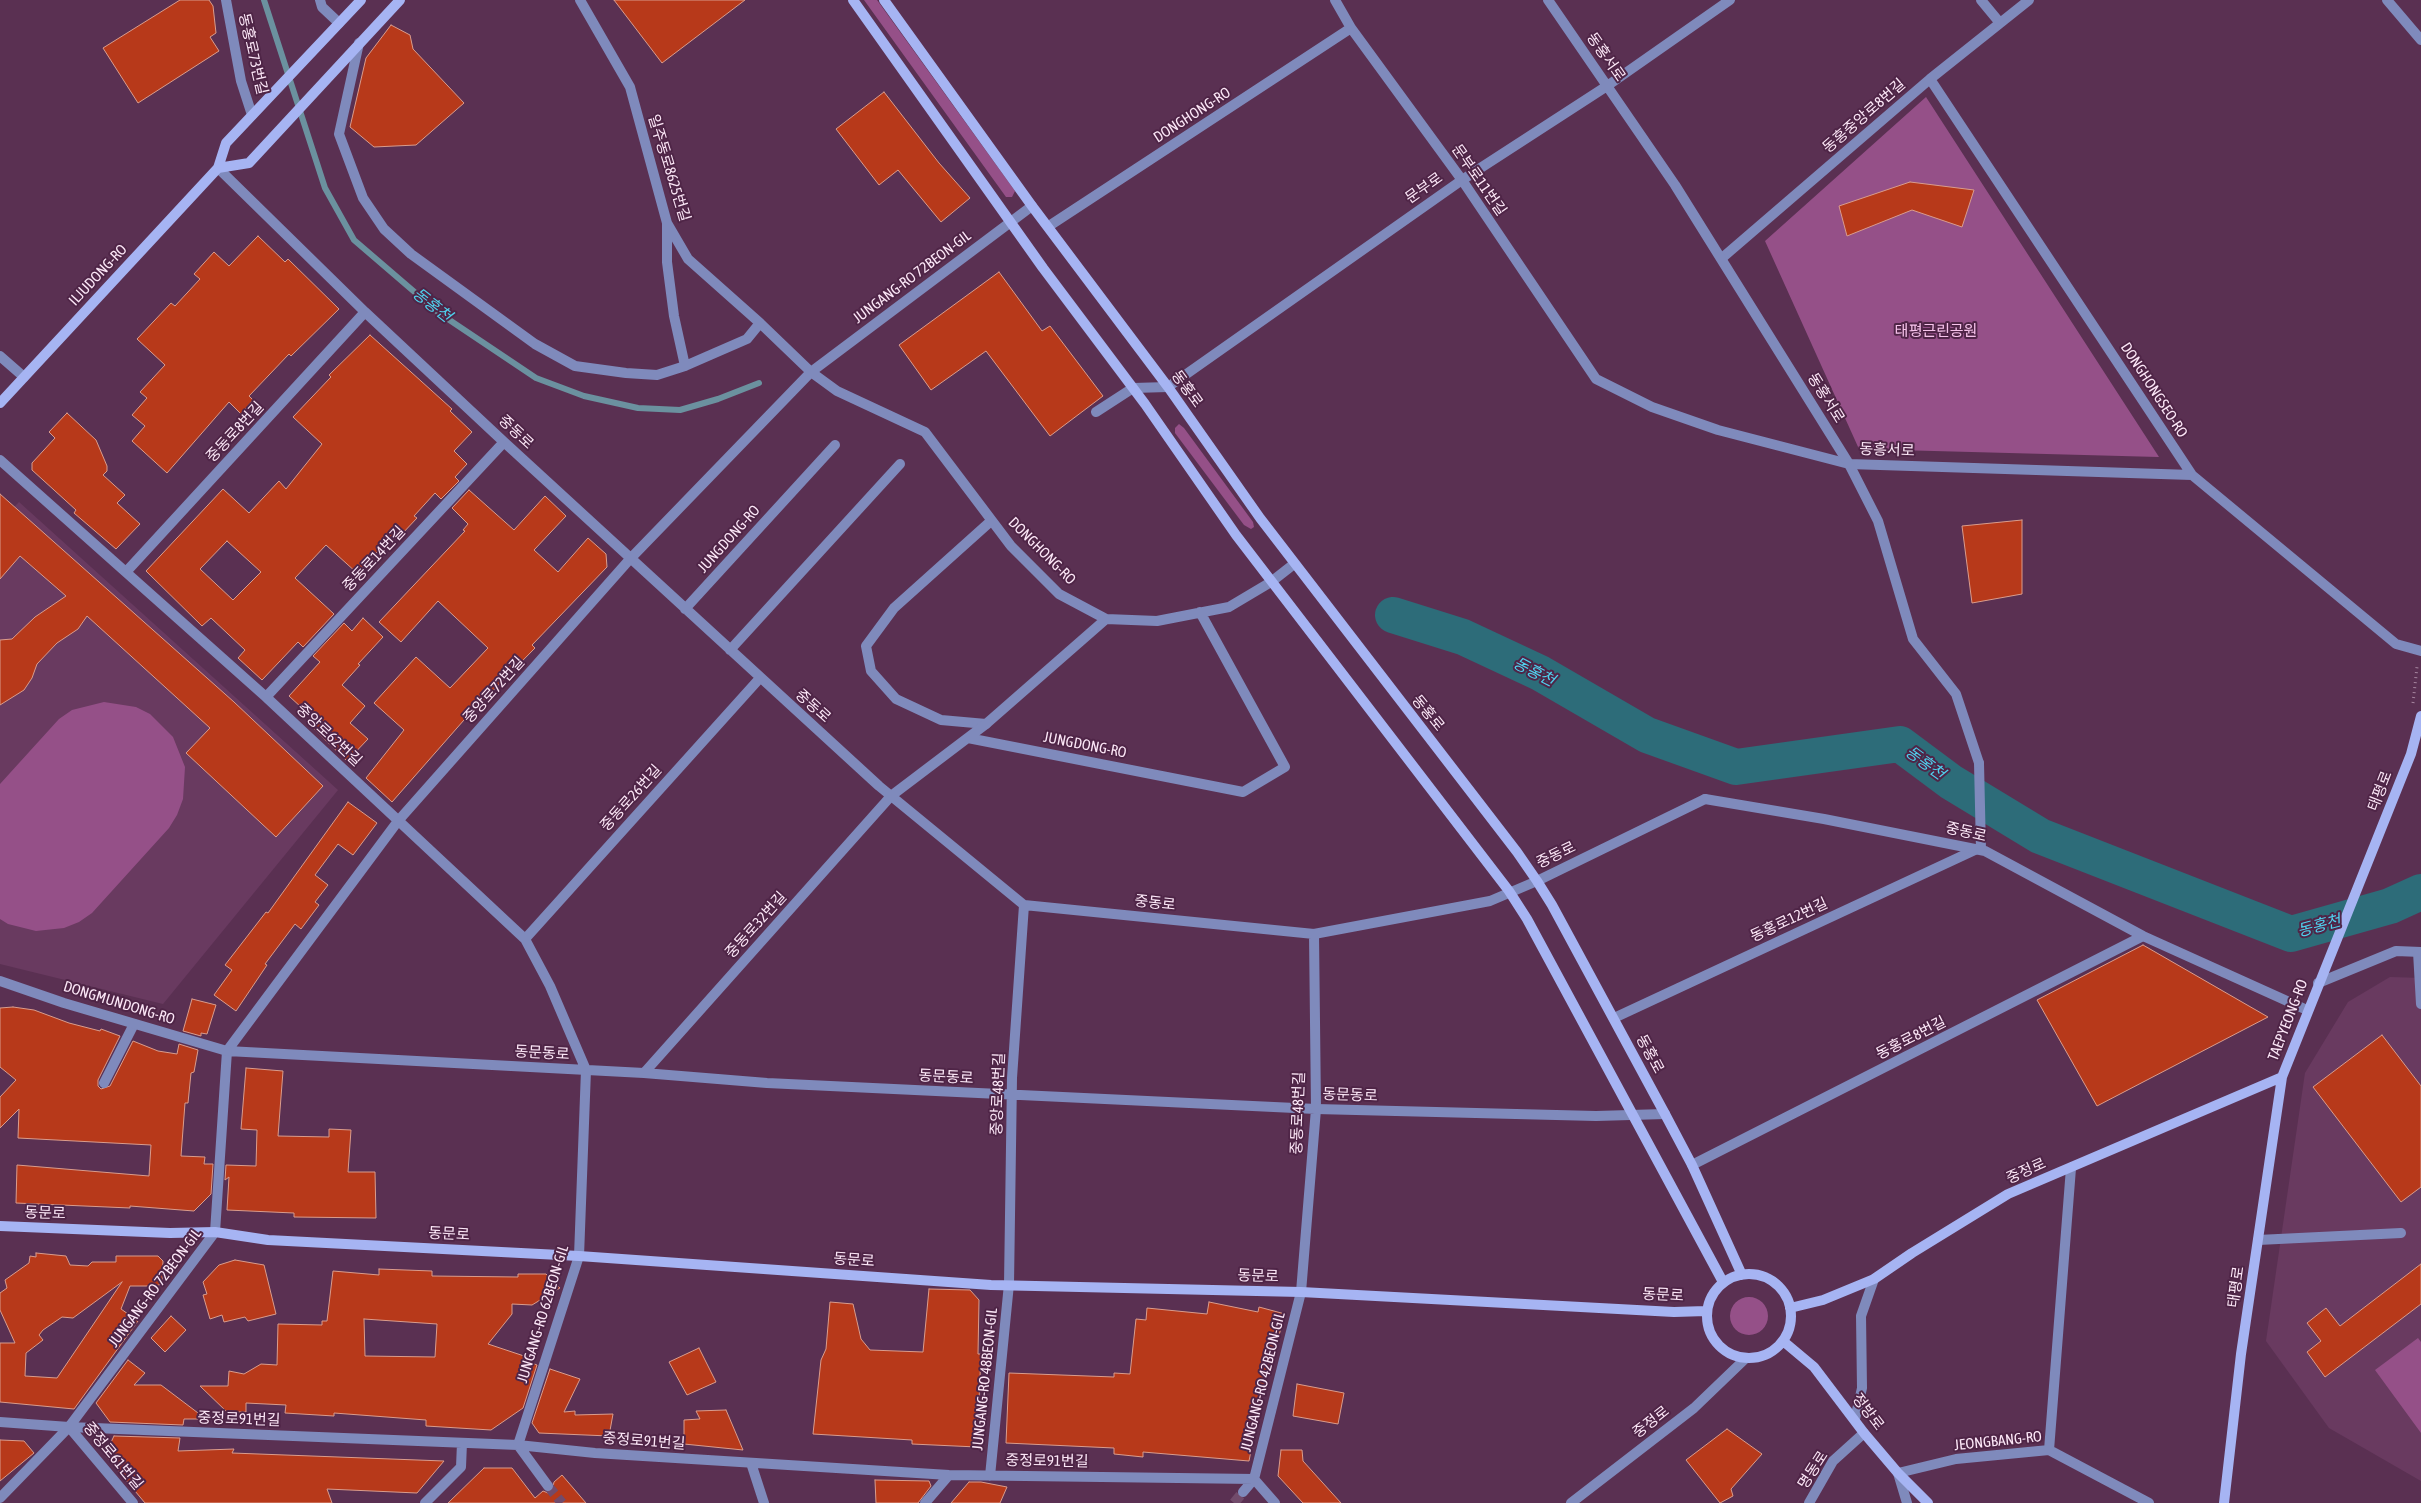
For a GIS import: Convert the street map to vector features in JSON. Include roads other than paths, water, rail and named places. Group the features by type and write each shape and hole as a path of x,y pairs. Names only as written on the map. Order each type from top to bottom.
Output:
{"main road":[{"path":"339,24 361,0"},
{"path":"218,168 249,163 400,0"},
{"path":"853,0 1271,582 1509,891 1527,919 1723,1282"},
{"path":"884,0 1032,206"},
{"name":"ILJUDONG-RO","path":"0,403 218,168 226,143 339,24"},
{"name":"동홍로","path":"1032,206 1049,226 1168,387 1294,564 1481,805 1537,881 1552,905 1665,1114 1692,1166 1742,1275"},
{"name":"태평로","path":"2322,974 2411,754 2421,716"},
{"name":"TAEPYEONG-RO","path":"2282,1077 2322,974"},
{"name":"태평로","path":"2224,1503 2258,1240 2282,1077"},
{"name":"중정로","path":"1790,1308 1823,1300 1874,1280 1912,1253 2008,1194 2282,1077"},
{"name":"동문로","path":"0,1226 170,1233 215,1232 268,1240 579,1256 1009,1284 1302,1292 1674,1312 1706,1312"},
{"path":"1742,1275 1756,1275 1776,1284 1785,1294 1790,1308 1790,1328 1783,1341 1763,1356 1745,1359 1727,1353 1717,1346 1708,1330 1706,1312 1714,1292 1723,1282 1742,1275"},
{"name":"정방로","path":"1783,1341 1814,1366 1864,1433 1898,1473 1928,1503"}],"street":[{"name":"동홍로73번길","path":"226,0 241,81 252,114"},
{"path":"320,0 322,7 339,24"},
{"name":"일주동로8625번길","path":"580,0 630,88 667,223 688,259 760,323 811,372"},
{"name":"문부로11번길","path":"1335,0 1351,28 1462,180 1596,378"},
{"name":"동홍서로","path":"1548,0 1675,185 1722,258 1849,464 1878,521 1913,639 1956,694 1979,763 1979,850"},
{"name":"문부로","path":"1168,387 1462,180 1607,86 1730,0"},
{"path":"1981,0 2000,23"},
{"name":"동홍중앙로8번길","path":"1722,258 1930,79 2029,0"},
{"path":"2387,0 2421,40"},
{"name":"DONGHONG-RO","path":"1049,226 1351,28"},
{"path":"359,43 339,134 363,198 384,229 411,254 535,344 575,366 656,375 686,366 747,339 760,323"},
{"name":"DONGHONGSEO-RO","path":"1930,79 2192,475 2396,644 2421,651"},
{"name":"중동로","path":"218,168 365,312 760,678 891,796 1024,905 1314,934 1490,900 1537,881 1705,799 1824,819 1979,850 2143,936 2307,1010"},
{"name":"JUNGANG-RO 72BEON-GIL","path":"811,372 1032,206"},
{"path":"667,223 667,262 674,316 686,366"},
{"name":"중동로8번길","path":"126,572 365,312"},
{"path":"0,356 24,377"},
{"name":"DONGHONG-RO","path":"811,372 837,391 925,432 1011,546 1059,594 1106,620 1157,621 1229,607 1271,582 1294,564"},
{"name":"중앙로72번길","path":"226,1051 398,821 630,559 811,372"},
{"name":"동흥서로","path":"1596,378 1652,407 1718,430 1849,464 2192,475"},
{"path":"1096,412 1132,388 1168,387"},
{"name":"중동로14번길","path":"266,697 504,442"},
{"name":"JUNGDONG-RO","path":"685,609 835,445"},
{"name":"중앙로62번길","path":"0,460 266,697 525,939 550,986 586,1070"},
{"path":"730,650 900,464"},
{"path":"986,724 940,720 896,699 870,671 866,646 894,608 991,521"},
{"name":"JUNGDONG-RO","path":"968,738 1243,792 1285,768 1200,612"},
{"path":"891,796 986,724 1106,620"},
{"name":"중동로26번길","path":"525,939 760,678"},
{"name":"중동로32번길","path":"644,1073 891,796"},
{"name":"동홍로12번길","path":"1614,1018 1979,850"},
{"name":"중앙로48번길","path":"1009,1284 1012,1095 1024,905"},
{"name":"중동로48번길","path":"1302,1292 1316,1109 1314,934"},
{"name":"동홍로8번길","path":"1692,1166 2143,936"},
{"path":"2318,984 2396,951 2419,952 2421,1004"},
{"name":"DONGMUNDONG-RO","path":"1,984 226,1051"},
{"path":"104,1083 134,1024"},
{"name":"JUNGANG-RO 72BEON-GIL","path":"0,1498 69,1427 215,1232 226,1051"},
{"name":"동문동로","path":"226,1051 644,1073 767,1083 1316,1109 1633,1116 1665,1114"},
{"name":"JUNGANG-RO 62BEON-GIL","path":"518,1445 579,1256 586,1070"},
{"path":"2049,1450 2071,1168"},
{"path":"2258,1240 2401,1232"},
{"path":"1855,1419 1862,1388 1861,1316 1874,1280"},
{"name":"JUNGANG-RO 48BEON-GIL","path":"990,1476 1009,1284"},
{"name":"JUNGANG-RO 42BEON-GIL","path":"1254,1479 1302,1292"},
{"name":"중정로","path":"1571,1503 1694,1408 1745,1359"},
{"name":"중정로91번길","path":"0,1422 69,1427 518,1445 595,1453 949,1475 1254,1479"},
{"name":"중정로61번길","path":"69,1427 133,1503"},
{"name":"명동로","path":"1809,1503 1833,1461 1864,1433"},
{"path":"425,1503 461,1467 462,1442"},
{"path":"518,1445 548,1486"},
{"name":"JEONGBANG-RO","path":"1898,1473 1956,1459 2049,1450 2149,1503"},
{"path":"751,1463 764,1503"},
{"path":"1898,1473 1907,1503"},
{"path":"925,1503 949,1475"},
{"path":"1243,1492 1254,1479 1275,1503"}],"waterway":[{"name":"동홍천","path":"264,0 325,188 354,240 439,313 536,378 584,396 638,408 680,410 718,399 759,383"},
{"name":"동홍천","path":"1393,615 1463,637 1540,673 1647,735 1736,767 1900,744 1951,782 2040,836 2291,934 2390,906 2421,892"}],"tunnel":[{"path":"548,1486 562,1503"},
{"path":"1234,1503 1243,1492"}],"park label":[{"name":"태평근린공원","path":"1936,331"}]}
